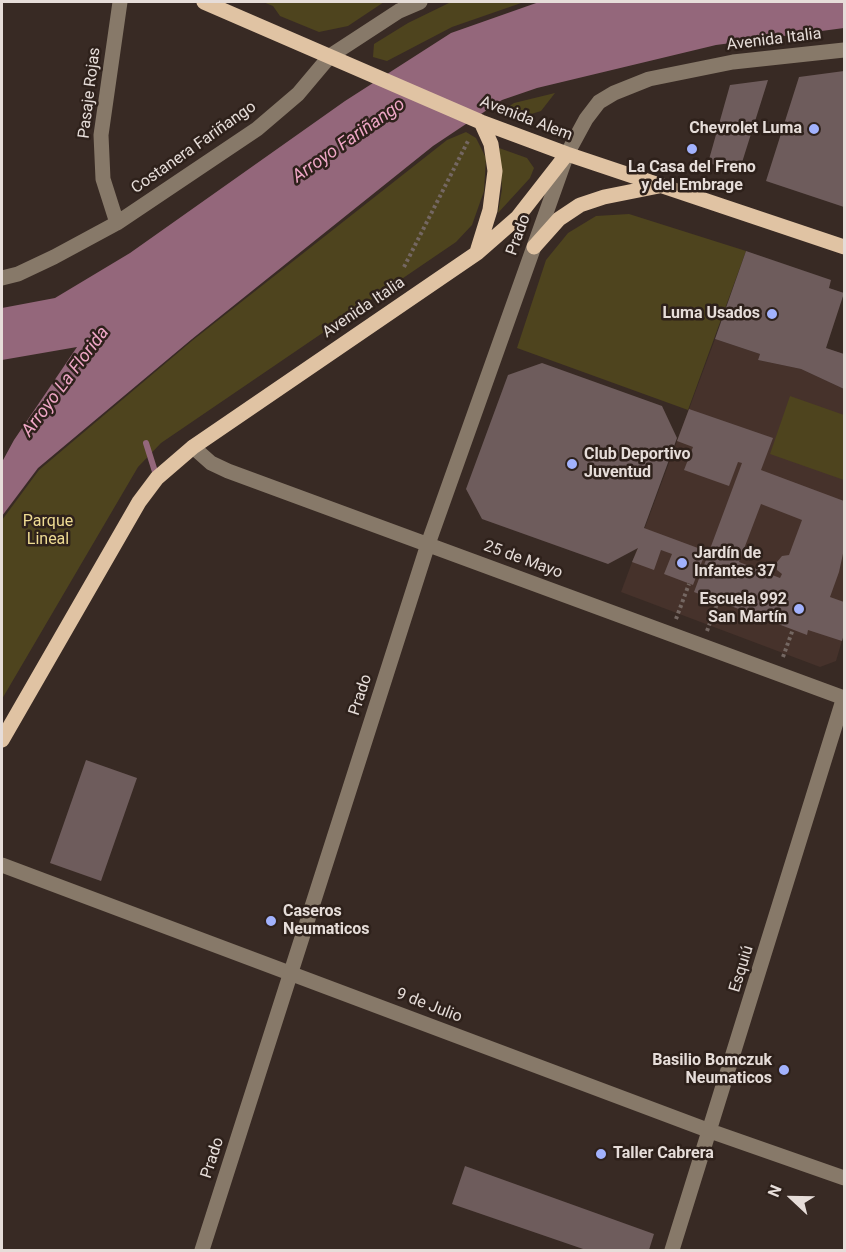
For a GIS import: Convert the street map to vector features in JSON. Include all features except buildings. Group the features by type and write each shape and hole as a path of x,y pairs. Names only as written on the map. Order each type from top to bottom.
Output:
{"main road":[{"name":"Avenida Alem","path":"204,2 481,122 567,154 844,247"},
{"path":"477,253 490,210 495,171 491,144 481,122"},
{"name":"Avenida Italia","path":"2,740 139,502 157,478 193,447 477,253 517,218 567,154"},
{"path":"534,247 559,219 580,205 604,197 660,186"}],"street":[{"name":"Pasaje Rojas","path":"117,223 103,178 101,135 120,2"},
{"name":"Costanera Fariñango","path":"2,278 18,274 54,257 117,223 257,129 298,94 330,56 399,11 420,2"},
{"name":"Avenida Italia","path":"567,154 586,118 599,102 614,93 641,83 733,62 844,50"},
{"name":"Prado","path":"202,1251 428,544 567,154"},
{"name":"25 de Mayo","path":"193,447 211,463 228,471 844,698"},
{"name":"Esquiú","path":"672,1251 844,698"},
{"name":"9 de Julio","path":"2,866 710,1131 844,1178"}],"path":[{"path":"404,267 468,141"},
{"path":"671,634 689,584"},
{"path":"702,645 718,601"},
{"path":"777,673 793,629"}],"shaded area":[{"path":"715,339 760,354 758,360 801,369 844,389 844,634 836,661 820,667 621,592"}],"green space":[{"path":"263,2 384,2 348,26 319,32 280,16 273,6"},
{"path":"451,2 524,2 452,27 387,61 373,57 374,44 408,23"},
{"path":"555,93 541,111 528,115 505,109 514,103"},
{"name":"Parque Lineal","path":"466,132 476,138 486,158 484,191 472,225 456,242 161,443 138,467 2,699 2,520 39,470 193,340 447,140"},
{"path":"499,148 527,158 534,168 530,178 498,213 502,189"},
{"path":"629,214 746,251 688,410 517,348 546,260 568,233 596,216"},
{"path":"790,396 844,415 844,480 770,454"}],"water":[{"path":"539,2 844,2 844,28 716,45 537,88 502,100 433,146 192,339 38,468 2,516 2,462 14,440 77,347 2,360 2,308 55,298 130,253 345,101 451,33"}],"waterway":[{"path":"146,443 157,478"}],"place":[{"name":"Chevrolet Luma","path":"814,129"},
{"name":"La Casa del Freno y del Embrage","path":"692,149"},
{"name":"Luma Usados","path":"772,314"},
{"name":"Club Deportivo Juventud","path":"572,464"},
{"name":"Jardín de Infantes 37","path":"682,563"},
{"name":"Escuela 992 San Martín","path":"799,609"},
{"name":"Caseros Neumaticos","path":"271,921"},
{"name":"Basilio Bomczuk Neumaticos","path":"784,1070"},
{"name":"Taller Cabrera","path":"601,1154"}],"water label":[{"name":"Arroyo Fariñango","path":"349,141"},
{"name":"Arroyo La Florida","path":"66,382"}]}
